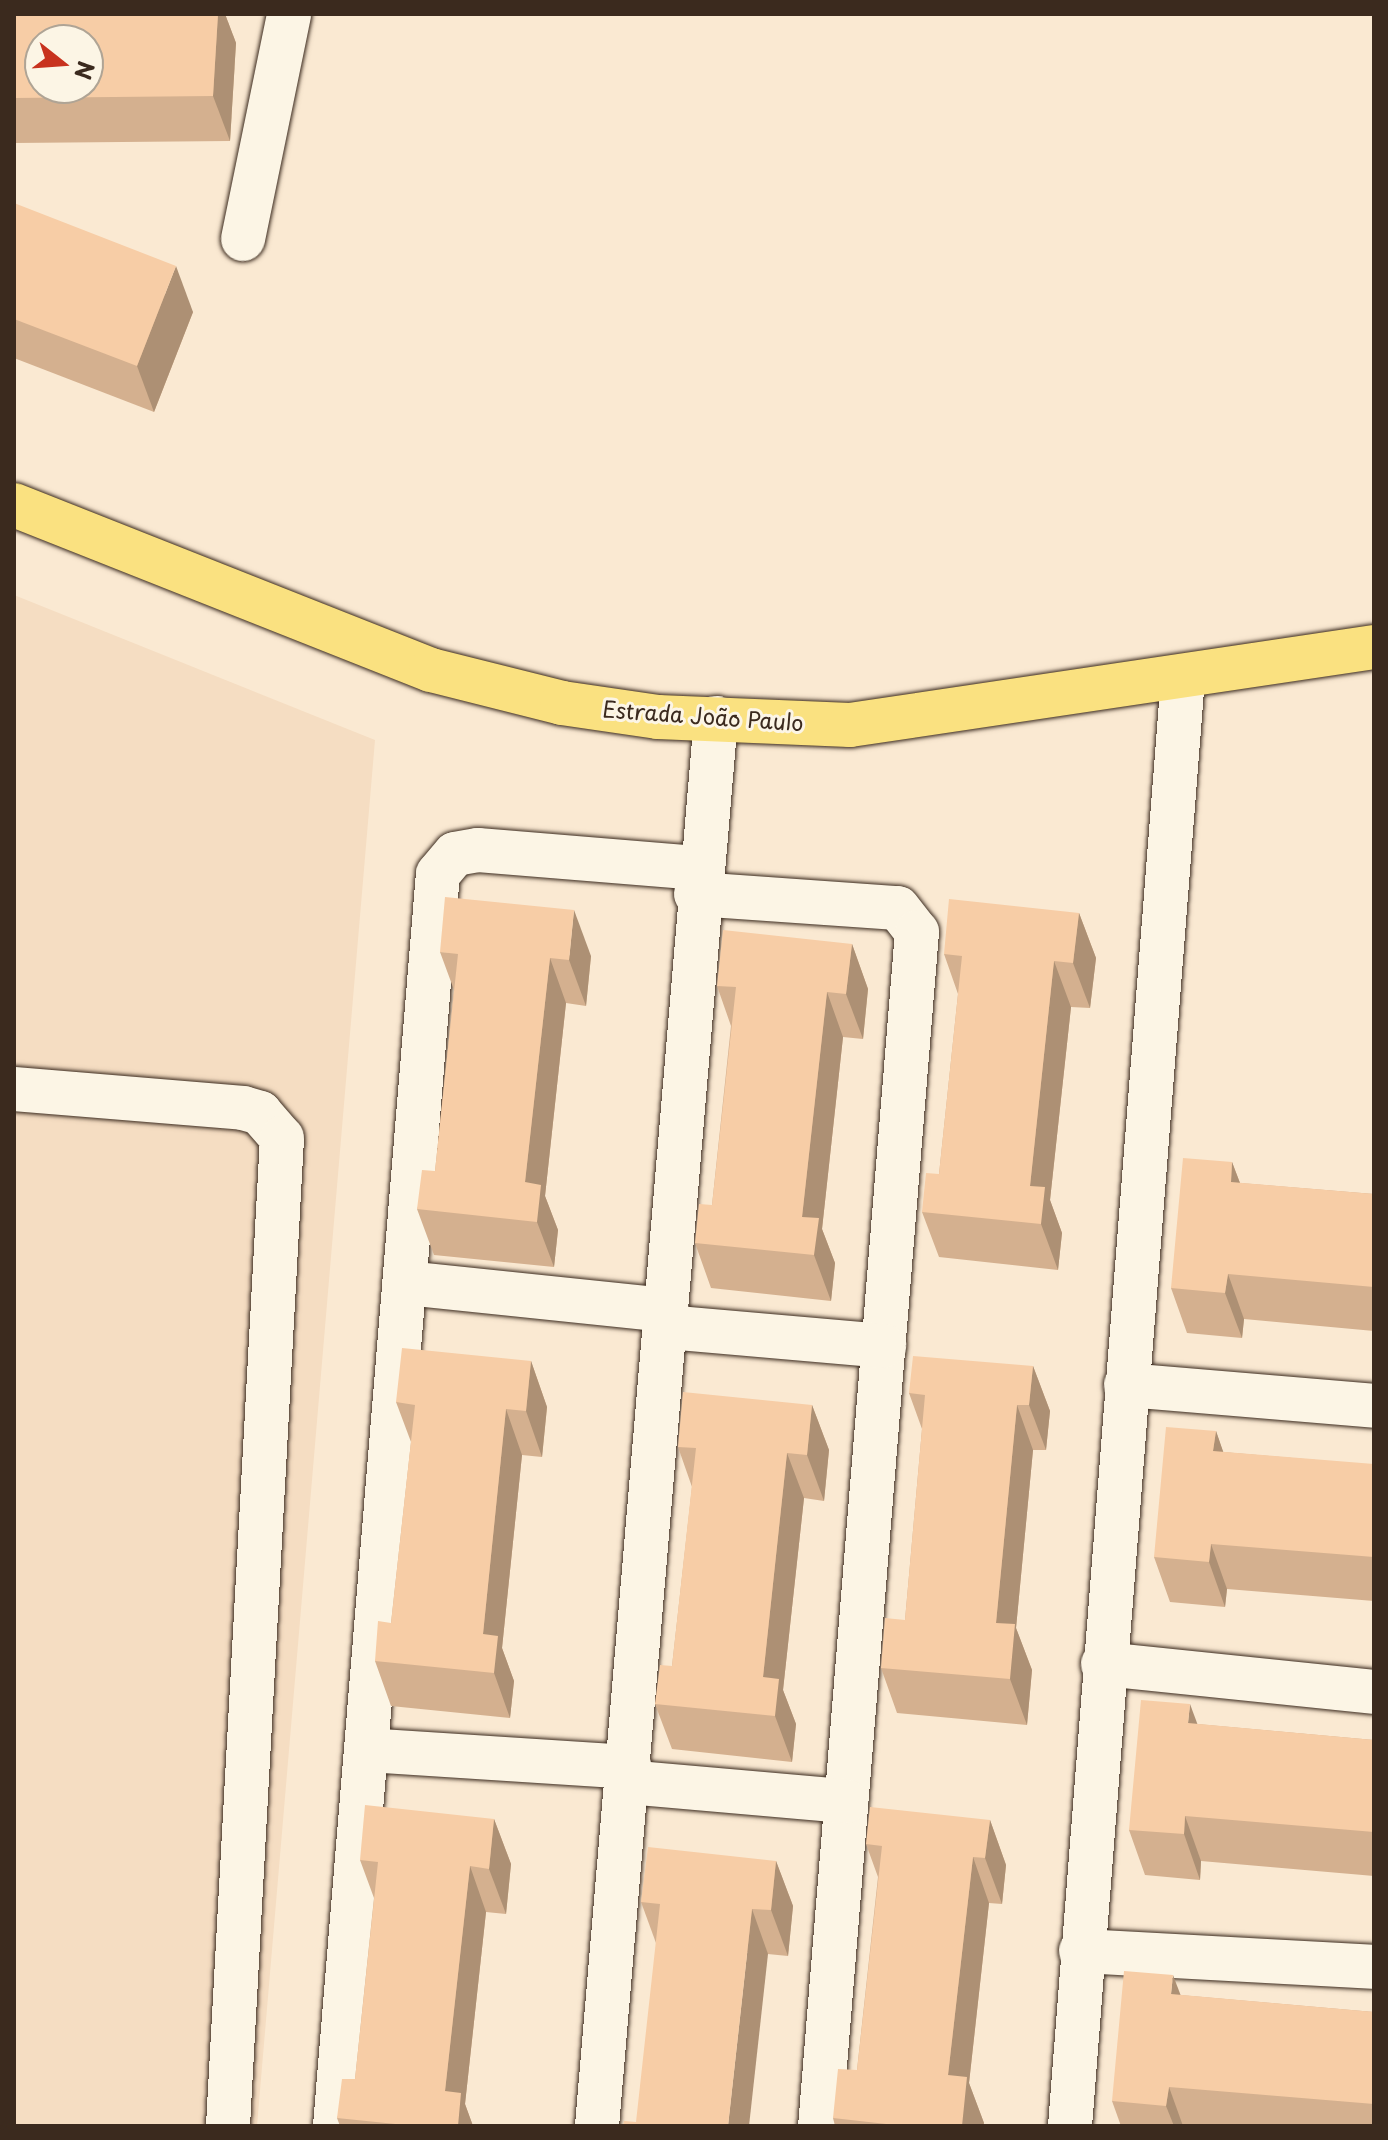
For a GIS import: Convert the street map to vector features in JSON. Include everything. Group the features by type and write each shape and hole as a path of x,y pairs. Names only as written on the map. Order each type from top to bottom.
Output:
{"main road":[{"name":"Estrada João Paulo","path":"14,505 431,670 562,703 716,718 850,725 1183,678 1374,647"}],"lane":[{"path":"243,239 289,14"},
{"path":"1070,2126 1103,1664 1183,678"},
{"path":"597,2126 667,1318 697,881 716,718"},
{"path":"335,2126 438,874 455,854 478,850 898,908 917,932 820,2126"},
{"path":"14,1089 243,1108 260,1113 282,1138 244,1938 228,2126"},
{"path":"405,1283 884,1346"},
{"path":"1126,1385 1374,1406"},
{"path":"1103,1664 1374,1692"},
{"path":"367,1750 628,1774 846,1801"},
{"path":"1081,1951 1374,1967"}],"shaded area":[{"path":"14,595 375,740 257,2126 14,2126"}],"building":[{"path":"14,14 218,14 213,96 104,97 104,24 24,24 24,98 14,98"},
{"path":"14,203 176,266 137,366 14,319"},
{"path":"445,897 574,910 569,960 550,958 525,1182 541,1185 537,1222 417,1209 422,1170 435,1171 458,954 440,952"},
{"path":"949,899 1079,913 1073,963 1054,961 1030,1186 1045,1187 1041,1224 922,1212 926,1173 939,1174 962,956 944,954"},
{"path":"723,930 852,944 846,994 827,992 802,1217 819,1218 814,1255 695,1243 699,1204 712,1205 736,987 717,986"},
{"path":"1183,1158 1232,1162 1231,1182 1374,1194 1374,1287 1228,1274 1225,1293 1171,1288"},
{"path":"402,1348 531,1361 526,1411 506,1409 483,1634 498,1636 494,1673 375,1661 378,1621 391,1623 415,1405 396,1402"},
{"path":"913,1356 1033,1366 1029,1405 1017,1405 996,1623 1015,1624 1010,1679 881,1668 885,1618 905,1620 925,1395 909,1393"},
{"path":"683,1392 812,1405 807,1455 787,1453 763,1677 779,1679 775,1716 655,1704 660,1665 672,1666 696,1448 678,1447"},
{"path":"1166,1427 1216,1431 1213,1451 1374,1464 1374,1557 1211,1544 1209,1562 1154,1557"},
{"path":"1141,1700 1190,1704 1188,1723 1374,1740 1374,1832 1185,1816 1184,1834 1129,1830"},
{"path":"365,1805 494,1819 489,1869 470,1866 445,2091 461,2093 458,2126 415,2126 337,2118 342,2079 355,2079 378,1862 360,1860"},
{"path":"870,1807 990,1820 985,1858 973,1857 948,2075 967,2077 962,2126 904,2126 833,2118 838,2069 857,2070 882,1846 866,1844"},
{"path":"648,1847 776,1861 771,1910 752,1909 728,2126 623,2126 624,2121 636,2122 660,1904 641,1902"},
{"path":"1124,1971 1173,1975 1171,1994 1374,2012 1374,2104 1169,2087 1166,2106 1112,2101"}]}
